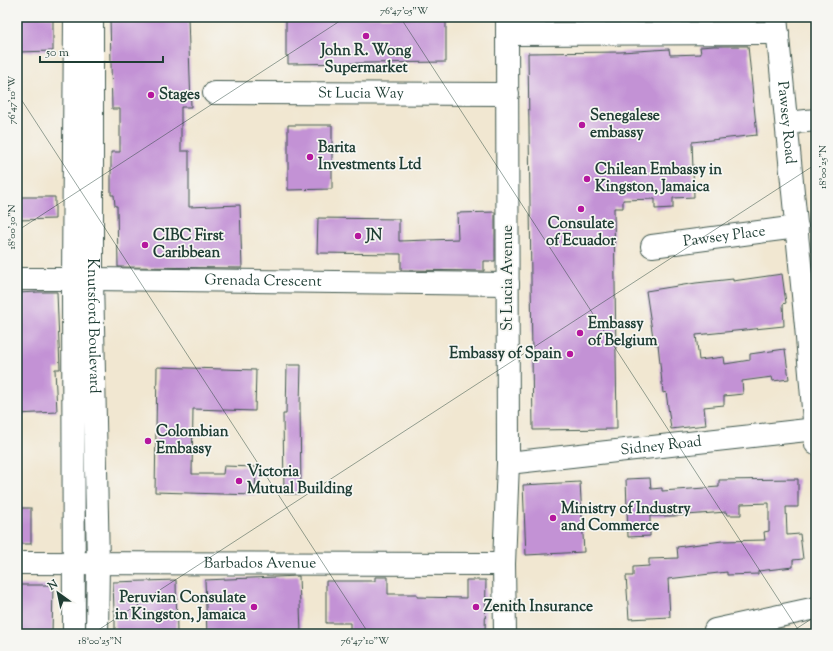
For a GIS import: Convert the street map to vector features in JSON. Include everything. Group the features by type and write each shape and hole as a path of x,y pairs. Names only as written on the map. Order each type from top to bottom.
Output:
{"street":[{"name":"Knutsford Boulevard","path":"75,17 82,279 98,563 96,634"},
{"name":"Knutsford Boulevard","path":"74,634 82,279 92,17"},
{"path":"507,26 777,25"},
{"name":"Pawsey Road","path":"777,25 816,434"},
{"name":"St Lucia Avenue","path":"505,634 504,564 508,463 507,26"},
{"name":"St Lucia Way","path":"214,93 508,94"},
{"path":"787,123 816,120"},
{"name":"Pawsey Place","path":"652,246 797,227"},
{"name":"Grenada Crescent","path":"17,279 508,284"},
{"name":"Sidney Road","path":"508,463 816,434"},
{"name":"Barbados Avenue","path":"17,563 504,564"},
{"path":"715,630 816,608"}],"building":[{"path":"17,17 53,17 53,51 17,52"},
{"path":"110,17 188,17 191,107 181,107 181,151 189,151 189,207 240,205 242,268 118,267 117,206 115,206 114,195 111,195 111,152 120,152 120,109 112,109"},
{"name":"John R. Wong Supermarket","path":"286,17 446,17 446,62 288,64 288,56 286,56"},
{"path":"748,46 757,135 692,142 694,197 673,198 673,208 655,209 655,199 623,200 623,208 614,208 617,429 533,430 528,53 621,52 669,49 670,55 701,54 700,47"},
{"name":"Barita Investments Ltd","path":"288,125 332,125 332,189 288,190"},
{"path":"17,197 55,197 55,219 17,220"},
{"path":"495,212 495,261 484,261 484,271 401,270 401,254 317,253 318,218 399,219 399,241 458,239 457,213"},
{"path":"782,274 786,303 783,304 784,326 696,335 699,360 724,357 725,364 750,360 750,354 785,349 789,379 773,381 772,377 742,381 743,394 724,396 724,405 704,407 706,425 671,429 666,392 663,393 658,344 654,344 646,291 696,283 733,279 733,281"},
{"path":"57,292 60,369 55,369 57,412 17,414 17,293"},
{"path":"287,365 301,365 301,494 284,494 283,414 286,414"},
{"path":"157,367 256,370 255,411 193,409 192,474 223,474 224,466 256,467 255,495 155,492"},
{"path":"650,478 651,489 662,488 662,491 719,487 719,480 798,479 798,507 786,507 787,535 800,534 803,559 793,560 793,567 758,571 758,574 727,575 727,572 668,579 670,617 629,619 626,576 633,576 633,567 649,566 649,559 678,558 677,547 722,541 765,540 764,532 769,531 769,503 741,504 741,515 727,515 726,512 674,516 650,516 650,536 628,537 626,479"},
{"name":"Ministry of Industry and Commerce","path":"580,482 584,552 526,555 523,485"},
{"path":"17,508 31,508 31,544 17,544"},
{"path":"299,576 301,634 207,634 205,580"},
{"path":"375,577 388,577 388,594 417,594 417,597 466,598 466,580 486,580 485,634 350,634 350,623 326,623 326,581 375,581"},
{"path":"176,580 177,634 115,634 113,582"},
{"path":"17,585 53,585 52,634 17,634"}],"place":[{"name":"John R. Wong Supermarket","path":"366,36"},
{"name":"Stages","path":"151,95"},
{"name":"Senegalese embassy","path":"582,125"},
{"name":"Barita Investments Ltd","path":"310,157"},
{"name":"Chilean Embassy in Kingston, Jamaica","path":"587,179"},
{"name":"Consulate of Ecuador","path":"581,209"},
{"name":"JN","path":"358,236"},
{"name":"CIBC First Caribbean","path":"145,245"},
{"name":"Embassy of Belgium","path":"580,333"},
{"name":"Embassy of Spain","path":"570,354"},
{"name":"Colombian Embassy","path":"148,441"},
{"name":"Victoria Mutual Building","path":"239,481"},
{"name":"Ministry of Industry and Commerce","path":"553,518"},
{"name":"Peruvian Consulate in Kingston, Jamaica","path":"254,607"},
{"name":"Zenith Insurance","path":"476,607"}]}
